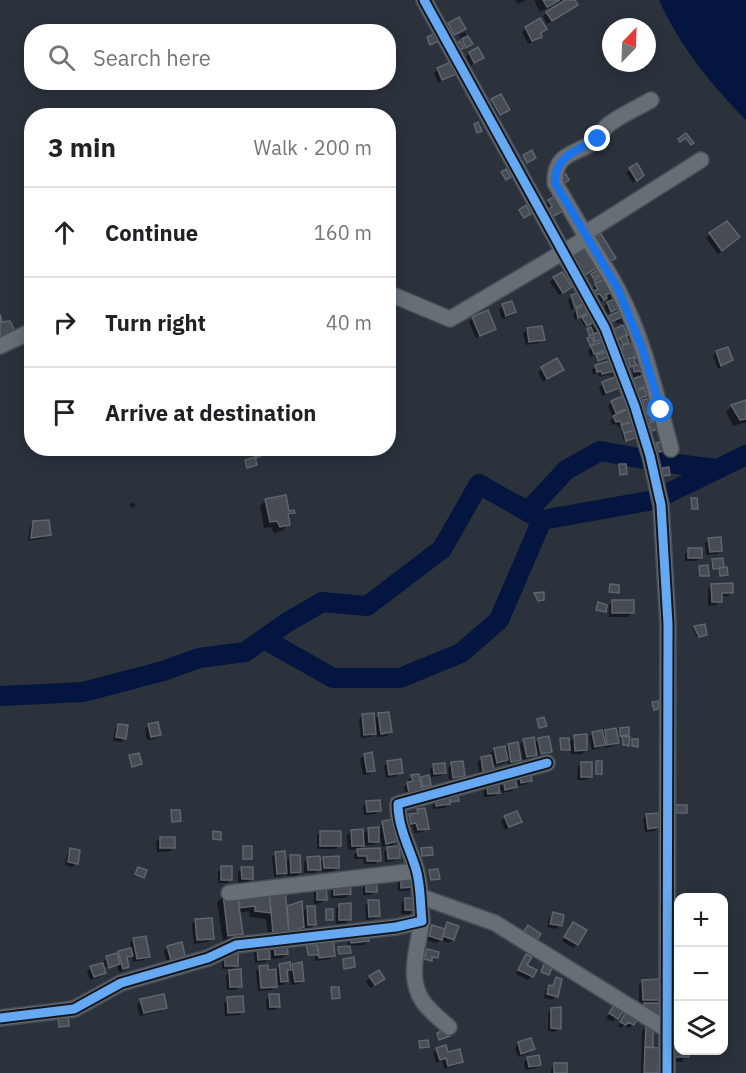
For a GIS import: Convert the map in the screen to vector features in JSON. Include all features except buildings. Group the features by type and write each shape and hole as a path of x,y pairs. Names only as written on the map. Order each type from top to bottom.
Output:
{"street":[{"path":"424,0 605,328 635,407 650,456 661,505 668,624 667,1073"},
{"path":"651,100 606,127 598,139 566,155 555,174 555,183 618,289 642,348 671,449"},
{"path":"396,297 450,319 562,253 701,160"},
{"path":"0,346 24,335"},
{"path":"449,1028 422,1001 414,982 422,921 422,897 416,871 398,819 398,804 547,763"},
{"path":"229,893 416,871"},
{"path":"422,897 495,923 666,1029"},
{"path":"0,1018 74,1009 121,983 208,958 236,945 396,927 422,921"}],"water":[{"path":"659,0 746,0 746,120 720,93 686,49"}],"waterway":[{"path":"515,504 528,511 566,470 600,451 717,469"},
{"path":"0,696 83,692 163,671 199,658 245,652 286,623 322,602 367,606 442,549 479,484 542,520 654,500 746,455"},
{"path":"264,639 333,678 400,678 461,653 499,620 542,520"}],"cycle path":[{"path":"424,0 605,328 635,407 650,456 661,505 668,624 667,1073"},
{"path":"0,1018 74,1009 121,983 208,958 236,945 396,927 422,921 418,875 402,829 398,804 547,763"}],"route":[{"path":"598,139 566,155 555,174 555,183 618,289 642,348 661,410"}]}
